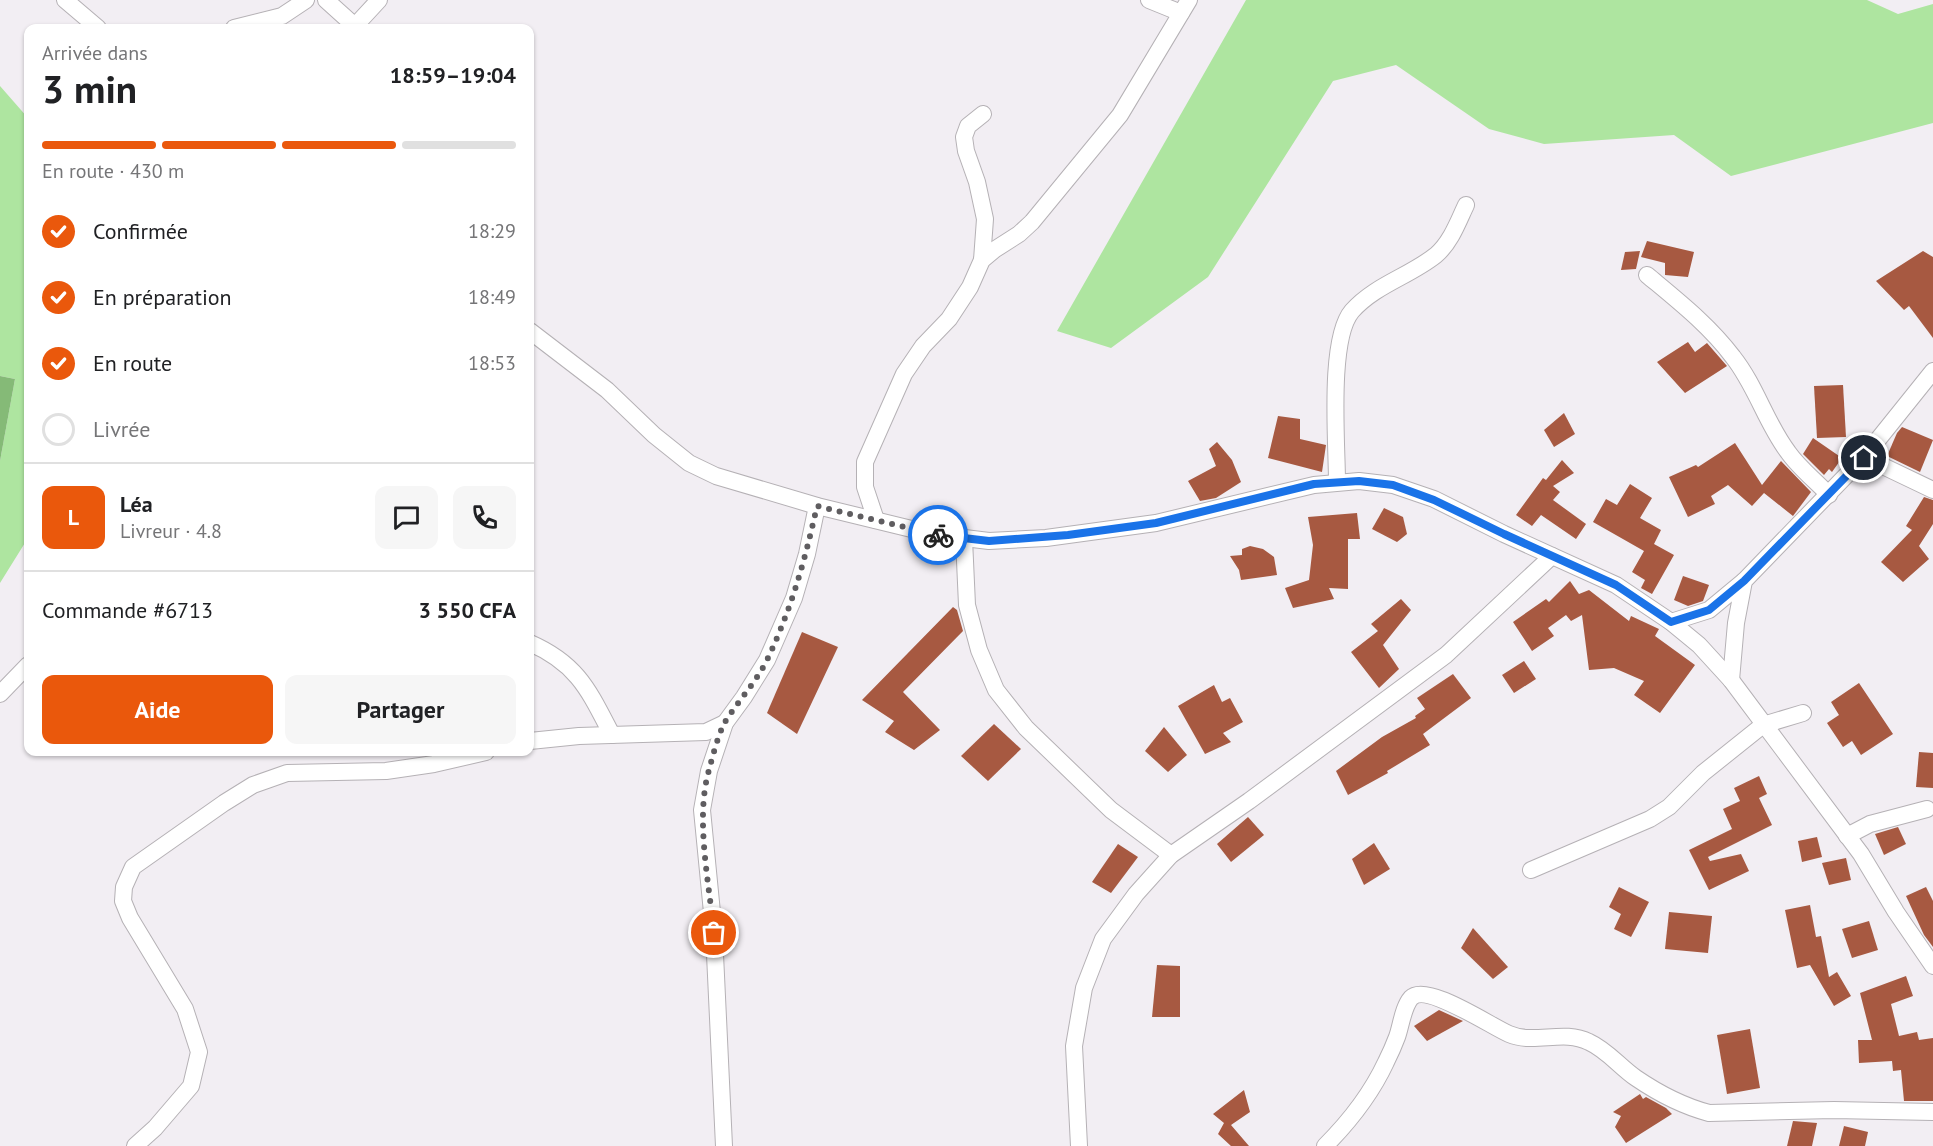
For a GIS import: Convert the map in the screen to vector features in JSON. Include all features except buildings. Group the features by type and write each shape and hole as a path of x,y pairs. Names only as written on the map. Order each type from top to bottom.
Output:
{"street":[{"path":"65,0 93,24"},
{"path":"250,24 282,16 306,0"},
{"path":"326,0 353,24"},
{"path":"359,24 380,0"},
{"path":"982,260 1032,222 1120,115 1185,7 1149,0"},
{"path":"876,520 865,487 865,462 868,454 904,374 923,346 949,319 970,287 982,260 985,219 964,137 968,126 982,114"},
{"path":"1337,482 1337,380 1341,336 1351,312 1376,291 1437,254 1449,240 1466,205"},
{"path":"1647,275 1695,315 1732,355 1748,378 1789,453 1829,495"},
{"path":"534,334 608,390 654,435 689,463 716,476 817,506 932,534 989,541 1046,537 1156,523 1314,484 1337,482 1359,481 1393,485 1434,500 1616,585 1671,622 1699,645 1731,680 1848,836 1933,966"},
{"path":"1671,622 1709,610 1744,581 1864,458 1933,371"},
{"path":"1864,458 1933,490"},
{"path":"724,1146 714,944 702,810 708,771 724,723 744,697 767,660 794,598 807,554 817,506"},
{"path":"964,538 967,605 979,650 996,690 1026,728 1102,802 1172,855"},
{"path":"1079,1146 1074,1046 1084,988 1103,939 1136,894 1172,855 1446,655 1552,556"},
{"path":"1731,680 1736,623 1744,581"},
{"path":"534,645 548,651 571,667 590,694 612,735"},
{"path":"0,694 24,668"},
{"path":"1531,870 1650,819 1669,807 1703,773 1763,725 1803,713"},
{"path":"534,741 579,736 706,732 724,723"},
{"path":"135,1146 155,1128 191,1086 199,1052 185,1009 130,918 123,901 124,887 134,867 233,797 253,785 287,773 386,771 469,756"},
{"path":"1848,836 1870,824 1927,809"},
{"path":"1325,1146 1371,1089 1398,1036 1408,1002 1418,994 1456,1005 1510,1034 1526,1038 1576,1036 1591,1042 1643,1082 1676,1101 1709,1113 1834,1110 1933,1112"}],"green space":[{"path":"1246,0 1867,0 1898,14 1933,4 1933,123 1731,176 1674,135 1544,144 1489,129 1396,65 1333,81 1208,277 1111,348 1057,331"},
{"path":"0,86 24,113 24,544 0,583 0,461 15,379 0,376"},
{"path":"0,376 15,379 0,461"}],"way so far":[{"path":"714,933 702,810 708,771 724,723 744,697 767,660 794,598 807,554 817,506 938,535"}],"route":[{"path":"938,535 989,541 1068,535 1156,523 1314,484 1359,481 1393,485 1434,500 1616,585 1671,622 1709,610 1744,581 1864,458"}]}
